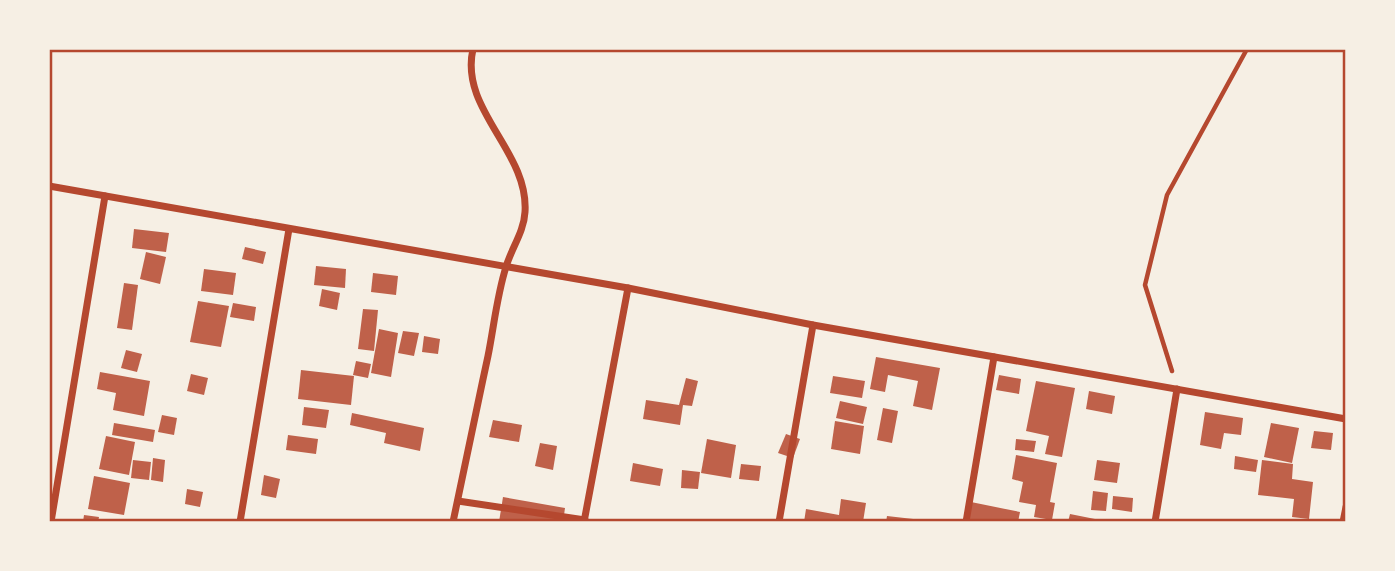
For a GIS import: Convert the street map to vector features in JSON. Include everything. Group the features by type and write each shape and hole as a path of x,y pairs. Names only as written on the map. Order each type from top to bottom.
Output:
{"street":[{"path":"453,522 506,267 522,227 525,211 518,171 480,105 473,82 473,49"},
{"path":"49,186 628,288 813,326 1346,419"},
{"path":"50,522 105,196"},
{"path":"240,522 289,229"},
{"path":"458,501 584,521 628,288"},
{"path":"779,522 813,326"},
{"path":"966,522 994,357"},
{"path":"1155,522 1178,389"},
{"path":"1343,522 1346,507"}],"path":[{"path":"1178,389 1145,285 1167,195 1247,49"}],"building":[{"path":"134,229 169,233 166,252 132,248"},
{"path":"245,247 266,252 263,264 242,259"},
{"path":"146,252 166,257 160,284 140,279"},
{"path":"316,266 346,269 345,288 314,285"},
{"path":"204,269 236,273 233,295 201,291"},
{"path":"373,273 398,276 396,295 371,292"},
{"path":"124,283 138,285 132,330 117,328"},
{"path":"322,289 340,293 337,310 319,306"},
{"path":"198,301 229,306 221,347 190,342"},
{"path":"233,303 256,307 254,321 230,317"},
{"path":"363,309 378,310 374,351 358,349"},
{"path":"379,329 398,333 391,377 371,373"},
{"path":"403,331 419,333 414,356 398,353"},
{"path":"424,336 440,339 438,354 422,352"},
{"path":"126,350 142,354 137,372 121,368"},
{"path":"876,357 940,368 932,410 913,406 918,381 888,375 885,392 870,389"},
{"path":"356,361 371,364 368,378 353,375"},
{"path":"301,370 354,376 351,405 298,399"},
{"path":"100,372 150,381 144,416 113,410 116,393 97,389"},
{"path":"191,374 208,378 204,395 187,391"},
{"path":"999,375 1021,379 1019,394 996,390"},
{"path":"833,376 865,381 862,398 830,393"},
{"path":"686,378 698,381 692,406 683,405 680,425 643,419 646,400 679,405"},
{"path":"1036,381 1075,388 1062,457 1045,454 1049,436 1026,431"},
{"path":"1089,391 1115,396 1112,414 1086,409"},
{"path":"840,401 867,407 863,424 836,418"},
{"path":"304,407 329,410 326,428 302,425"},
{"path":"883,408 898,411 892,443 877,440"},
{"path":"1205,412 1243,418 1241,435 1224,433 1221,449 1200,445"},
{"path":"352,413 424,428 420,451 384,443 386,433 350,425"},
{"path":"162,415 177,418 174,435 158,432"},
{"path":"493,420 522,425 519,442 489,437"},
{"path":"835,421 864,426 860,454 831,449"},
{"path":"114,423 155,430 153,442 112,435"},
{"path":"1271,423 1299,428 1292,463 1264,457"},
{"path":"1314,431 1333,433 1331,450 1311,448"},
{"path":"786,434 800,439 793,458 778,453"},
{"path":"288,435 318,439 316,454 286,450"},
{"path":"106,436 135,442 129,475 99,469"},
{"path":"707,439 736,445 731,478 701,473"},
{"path":"1016,439 1036,441 1034,452 1015,450"},
{"path":"540,443 557,446 553,470 535,466"},
{"path":"1016,455 1057,463 1050,502 1055,503 1052,520 1034,517 1036,505 1019,502 1023,482 1012,479"},
{"path":"1235,456 1258,460 1256,472 1234,469"},
{"path":"153,458 165,460 163,482 151,480"},
{"path":"133,460 151,462 149,480 131,478"},
{"path":"1097,460 1120,463 1117,483 1094,480"},
{"path":"1262,460 1293,464 1292,479 1313,482 1309,519 1292,517 1294,499 1258,495"},
{"path":"633,463 663,469 660,486 630,481"},
{"path":"741,464 761,466 759,481 739,479"},
{"path":"682,470 700,472 698,489 681,488"},
{"path":"264,475 280,479 276,498 261,495"},
{"path":"94,476 130,483 124,515 88,509"},
{"path":"187,489 203,492 200,507 185,504"},
{"path":"1093,491 1108,493 1106,511 1091,510"},
{"path":"1113,496 1133,498 1132,512 1112,509"},
{"path":"503,497 565,508 563,522 499,522"},
{"path":"841,499 866,503 863,522 804,522 806,509 839,515"},
{"path":"971,502 1020,512 1018,522 968,519"},
{"path":"1070,514 1100,520 1100,522 1068,522"},
{"path":"84,515 99,517 98,522 83,522"},
{"path":"887,516 922,520 922,522 886,522"}]}
